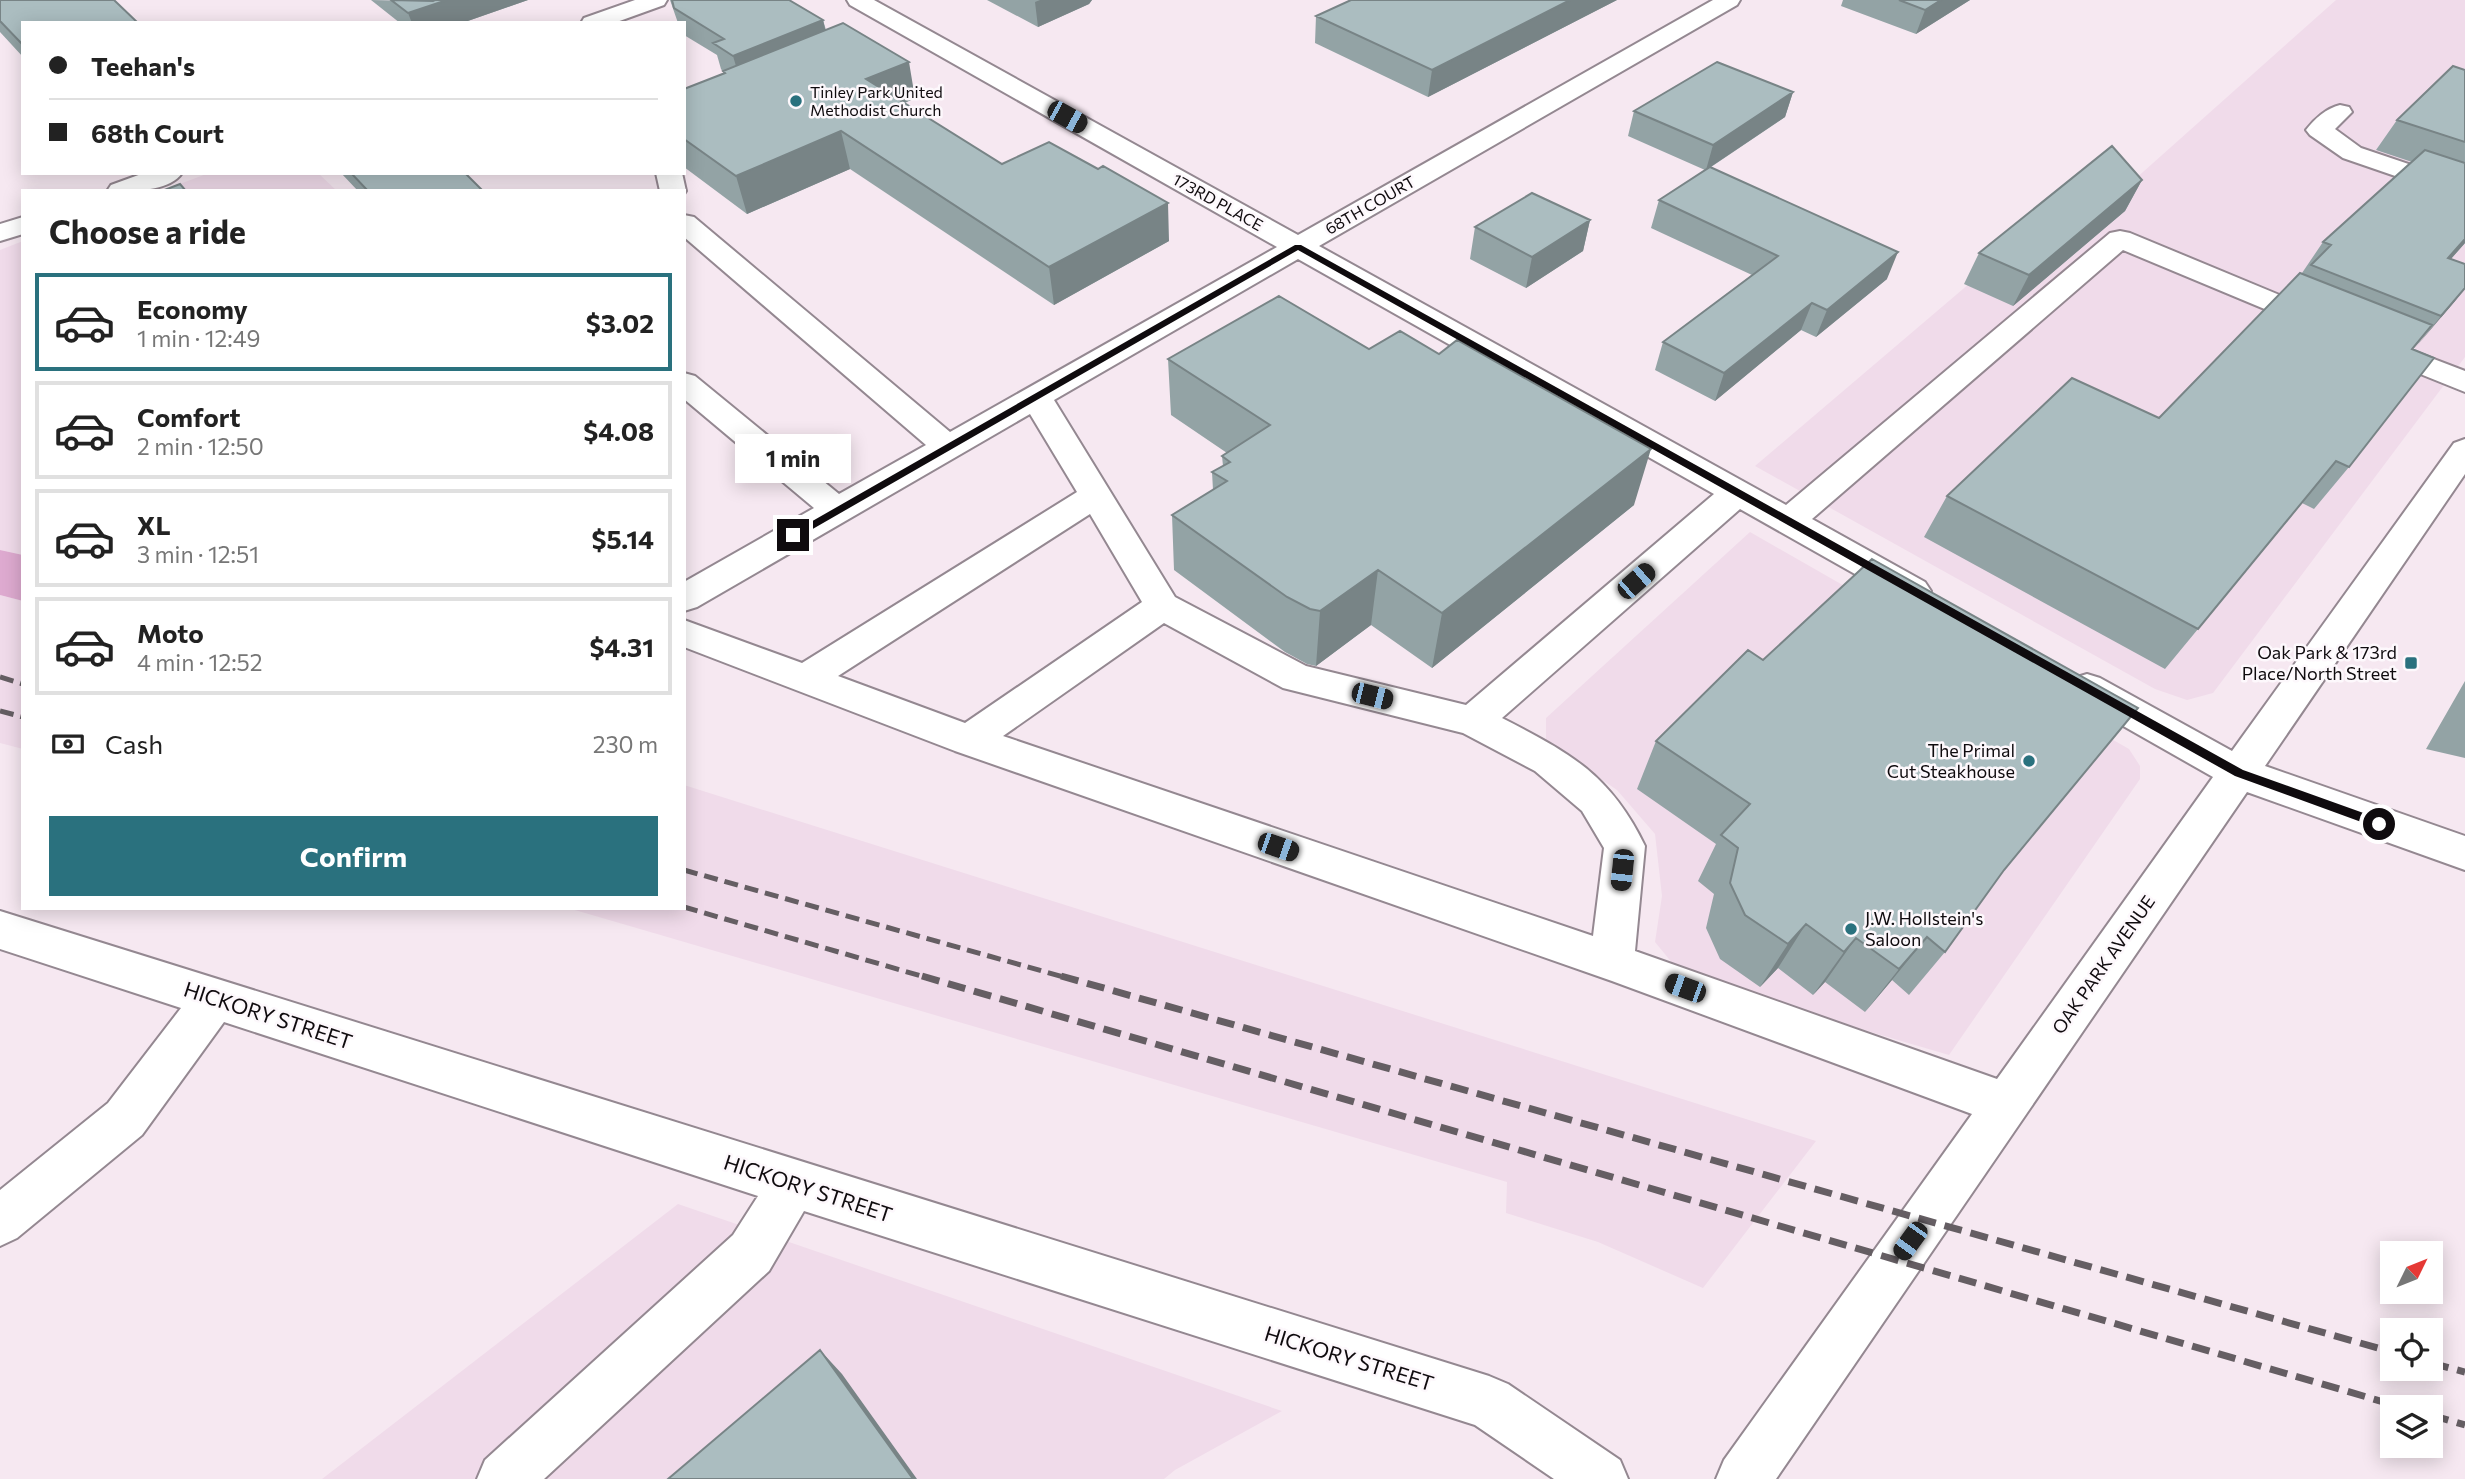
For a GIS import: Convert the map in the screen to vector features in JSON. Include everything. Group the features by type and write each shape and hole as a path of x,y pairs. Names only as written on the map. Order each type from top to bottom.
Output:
{"street":[{"path":"598,21 656,0"},
{"name":"173RD PLACE","path":"858,0 1933,602"},
{"name":"68TH COURT","path":"686,597 1728,0"},
{"path":"875,39 905,26"},
{"path":"2340,112 2319,130 2352,153 2465,192"},
{"path":"125,189 164,175"},
{"path":"686,225 948,447"},
{"path":"0,233 21,226"},
{"path":"1789,521 2120,239 2465,382"},
{"path":"686,385 836,510"},
{"path":"1035,397 1162,606 1296,678 1473,722 1549,760 1597,800 1625,846 1612,962"},
{"name":"OAK PARK AVENUE","path":"1743,1479 2465,450"},
{"path":"1473,722 1737,493"},
{"path":"805,679 1096,495"},
{"path":"969,740 1162,606"},
{"path":"686,634 969,740 1612,962 2006,1104"},
{"path":"2065,676 2239,773 2465,853"},
{"name":"HICKORY STREET","path":"0,930 1489,1403 1601,1479"},
{"path":"0,1221 125,1119 215,998"},
{"path":"504,1479 751,1254 793,1184"}],"shaded area":[{"path":"2336,0 2465,0 2465,357 2213,693 2187,700 2155,689 1755,466 2057,209 2088,221"},
{"path":"204,175 320,175 335,189 166,189"},
{"path":"21,242 21,555 0,550 0,250"},
{"path":"1750,532 2129,749 2140,766 2140,779 1949,1055 1738,993 1678,970 1655,942 1662,896 1655,834 1617,790 1546,742 1546,718"},
{"path":"0,550 21,555 21,600 0,595"},
{"path":"0,595 21,600 21,748 0,743"},
{"path":"686,786 1816,1141 1703,1288 1598,1242 1506,1213 1507,1182 575,910 686,910"},
{"path":"678,1204 1282,1411 1175,1470 1164,1479 322,1479"}],"building":[{"path":"0,0 114,0 136,21 21,21 21,43 0,21"},
{"path":"391,0 433,1 447,0 408,13"},
{"path":"672,0 789,0 823,20 733,56 713,43 724,39 674,8"},
{"path":"1351,0 1570,0 1432,70 1316,16"},
{"path":"1899,0 1941,0 1925,10"},
{"path":"843,23 909,62 866,79 1002,164 1049,142 1098,169 1103,166 1168,203 1049,267 841,131 736,176 686,140 686,88 725,73 723,71"},
{"path":"1717,62 1793,92 1713,145 1634,111"},
{"path":"2453,66 2465,70 2465,142 2397,120"},
{"path":"2112,146 2142,180 2029,275 1979,253"},
{"path":"2425,150 2465,163 2465,239 2448,258 2465,264 2465,288 2441,316 2311,265 2331,245 2323,242"},
{"path":"1710,167 1898,252 1827,310 1812,303 1724,373 1663,342 1778,256 1659,200"},
{"path":"353,175 467,175 481,189 366,189"},
{"path":"180,184 184,189 167,189"},
{"path":"1532,193 1590,220 1532,257 1475,227"},
{"path":"2300,273 2432,325 2412,349 2434,358 2349,467 2336,461 2198,629 1947,496 2072,378 2159,418"},
{"path":"1279,296 1369,349 1400,331 1439,354 1457,340 1651,449 1442,613 1378,570 1320,611 1310,609 1287,597 1172,515 1227,481 1212,472 1230,462 1222,456 1270,425 1168,359"},
{"path":"1872,559 2138,708 2004,870 1945,952 1927,937 1899,969 1856,938 1844,952 1806,924 1788,944 1745,915 1730,883 1738,848 1721,835 1750,804 1656,741 1748,650 1763,660"},
{"path":"820,1350 913,1479 668,1479"}],"railway":[{"path":"0,677 21,683"},
{"path":"0,711 21,716"},
{"path":"686,871 1067,978"},
{"path":"686,908 928,978"},
{"path":"922,976 2380,1401"},
{"path":"1061,976 2380,1349"},
{"path":"2443,1366 2465,1372"},
{"path":"2443,1419 2465,1425"}],"place":[{"name":"Tinley Park United Methodist Church","path":"796,101"},
{"name":"Oak Park & 173rd Place/North Street","path":"2411,663"},
{"name":"The Primal Cut Steakhouse","path":"2029,761"},
{"name":"J.W. Hollstein's Saloon","path":"1851,929"}],"route":[{"path":"793,535 1298,247 2239,773 2379,824"}]}
